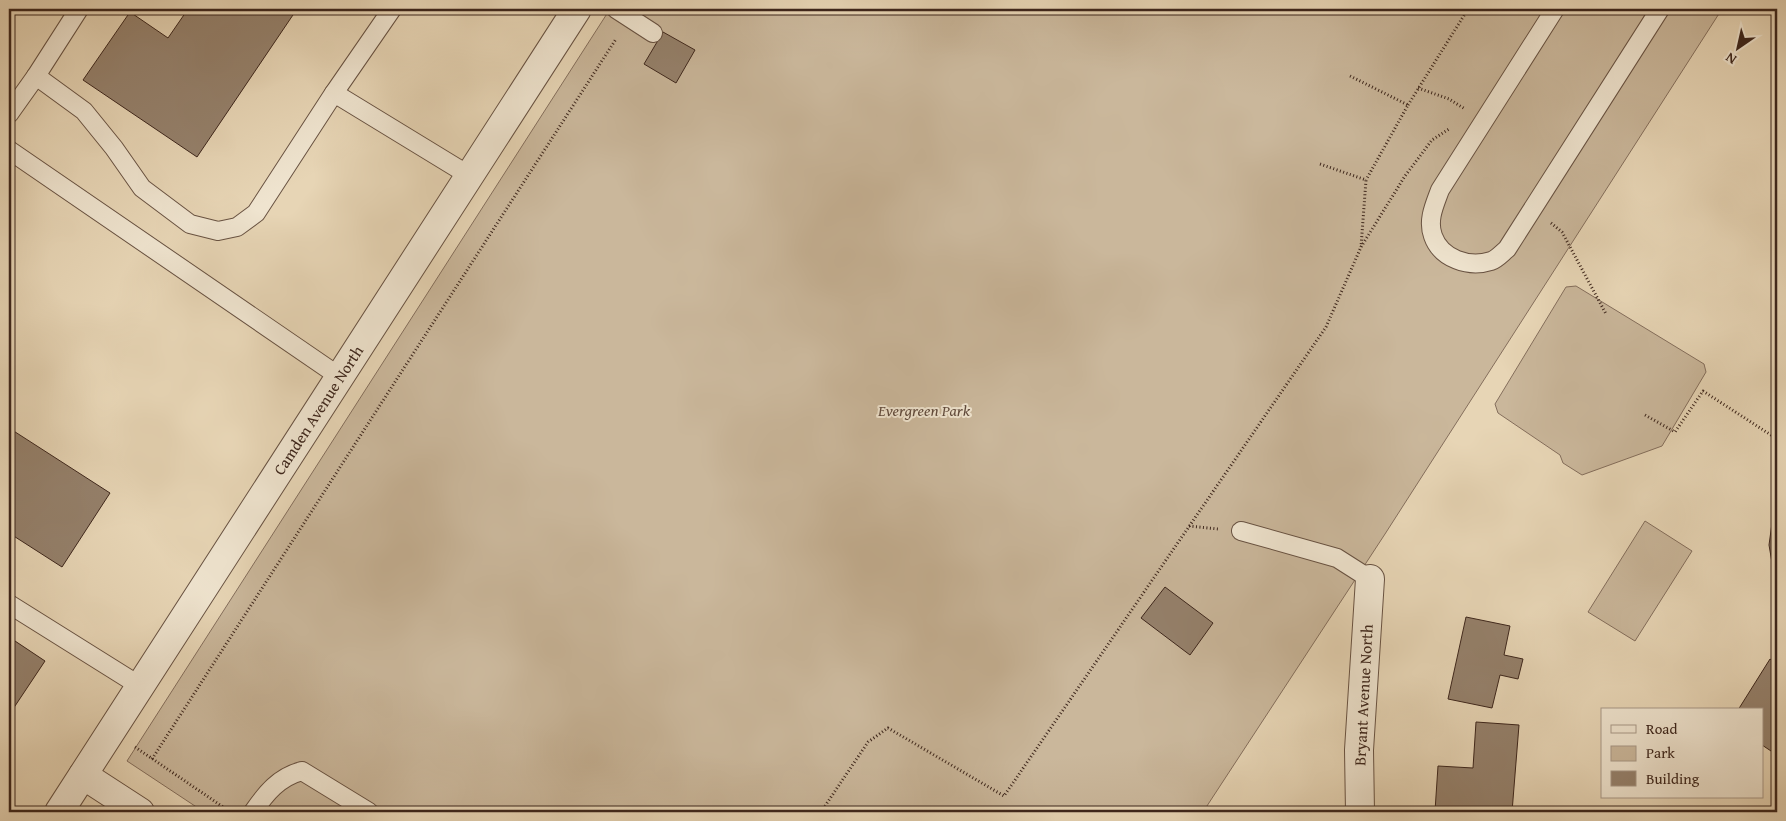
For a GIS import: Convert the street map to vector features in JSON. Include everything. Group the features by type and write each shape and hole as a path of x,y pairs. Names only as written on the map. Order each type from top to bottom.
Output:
{"street":[{"name":"Camden Avenue North","path":"59,812 577,9"},
{"name":"Bryant Avenue North","path":"1360,812 1359,750 1370,578"},
{"path":"83,775 140,812"}],"lane":[{"path":"9,114 80,9"},
{"path":"36,76 84,111 114,148 142,188 190,224 218,231 237,227 256,213 392,9"},
{"path":"1554,9 1440,190 1431,214 1432,234 1442,251 1457,260 1476,264 1494,260 1507,249 1660,9"},
{"path":"622,14 654,33"},
{"path":"334,94 470,176"},
{"path":"9,150 340,376"},
{"path":"1241,531 1337,558 1370,578"},
{"path":"9,604 140,686"},
{"path":"253,812 266,793 289,774 302,771 369,812"}],"path":[{"path":"1361,247 1366,180 1418,88 1468,9"},
{"path":"152,759 622,14"},
{"path":"1350,76 1408,105"},
{"path":"1418,88 1449,99 1483,122"},
{"path":"820,812 868,742 888,728 1004,796 1326,327 1361,247 1405,176 1432,140 1456,124 1483,122"},
{"path":"1320,164 1366,180"},
{"path":"1534,207 1562,232 1606,314"},
{"path":"1645,414 1675,432 1703,392 1774,437"},
{"path":"112,731 230,812"}],"green space":[{"name":"Evergreen Park","path":"610,9 1722,9 1385,534 1203,812 204,812 127,761"},
{"path":"1576,286 1704,364 1706,372 1662,446 1582,475 1563,463 1560,455 1498,413 1495,404 1566,287"},
{"path":"1645,521 1692,551 1635,641 1588,612"}],"building":[{"path":"188,9 297,9 197,157 83,80 130,12 168,38"},
{"path":"663,32 695,50 676,83 644,64"},
{"path":"9,428 110,493 62,567 9,533"},
{"path":"1777,487 1777,592 1769,545"},
{"path":"1165,587 1213,623 1190,655 1141,618"},
{"path":"1466,617 1510,626 1504,655 1523,659 1518,679 1500,675 1492,708 1448,699"},
{"path":"9,637 45,661 9,715"},
{"path":"1770,659 1777,664 1777,755 1764,746 1764,708 1739,708"},
{"path":"1476,722 1519,725 1512,812 1435,811 1438,766 1473,768"}]}
